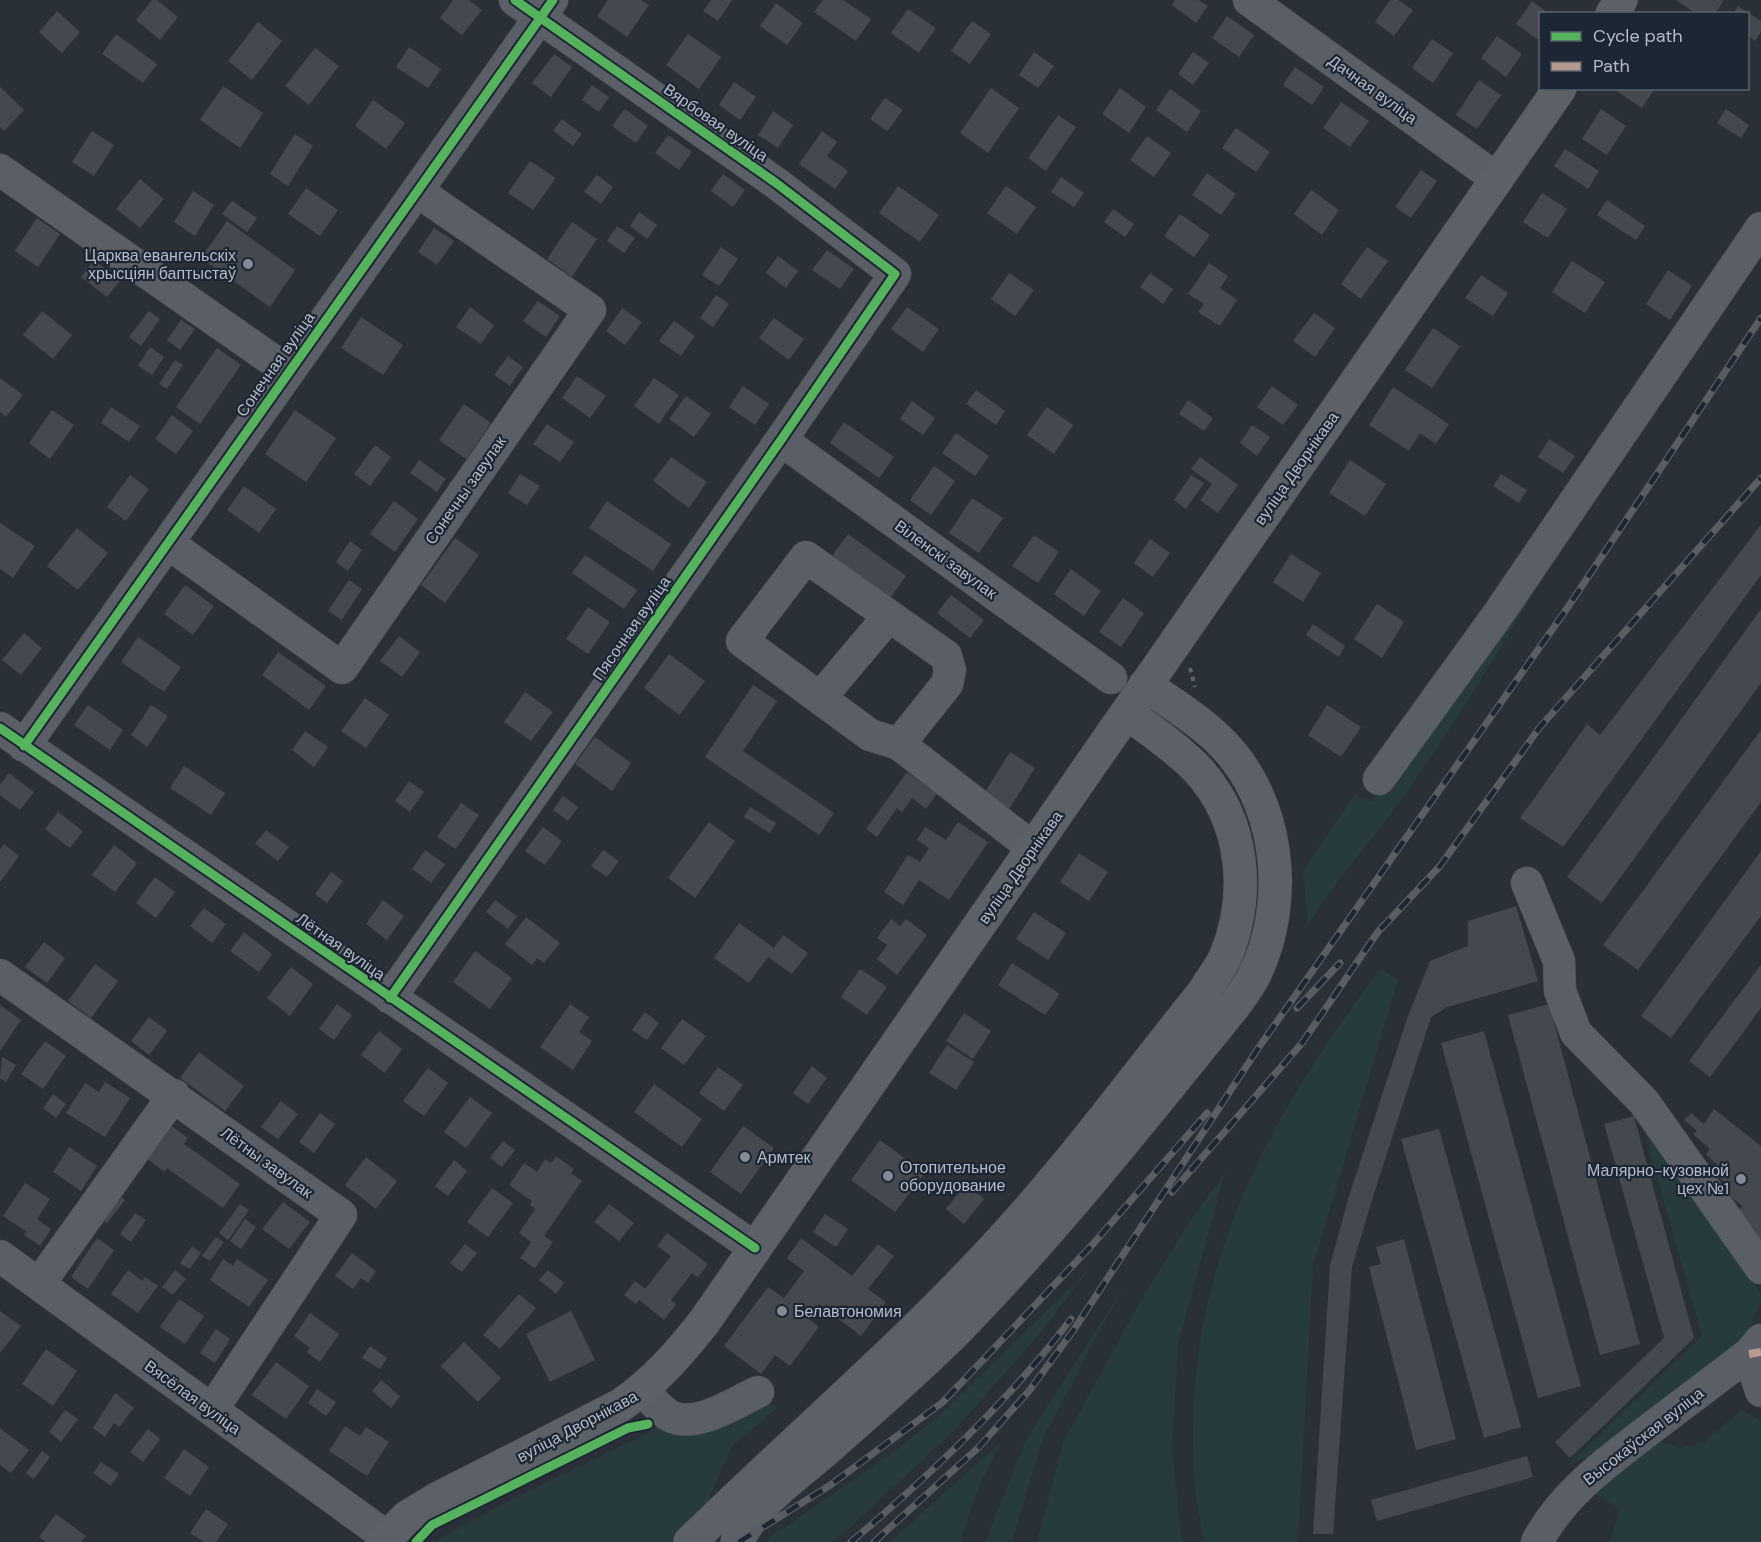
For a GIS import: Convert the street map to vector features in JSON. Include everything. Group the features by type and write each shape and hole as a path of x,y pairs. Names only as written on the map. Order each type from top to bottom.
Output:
{"main road":[{"name":"вуліца Дворнікава","path":"385,1539 407,1517 435,1500 590,1422 644,1390 674,1360 704,1323 1559,90"},
{"path":"737,1542 743,1529 764,1505 890,1394 1006,1278 1070,1208 1234,1006 1254,976 1275,910 1276,876 1272,841 1261,804 1244,772 1220,741 1145,685"},
{"path":"690,1542 794,1440 871,1371 985,1259 1048,1187 1203,993 1224,960 1234,932 1241,895 1239,861 1233,827 1221,800 1198,770 1126,713"}],"street":[{"name":"Вярбовая вуліца","path":"515,0 547,9 895,274"},
{"name":"Дачная вуліца","path":"1249,0 1497,179"},
{"name":"Сонечная вуліца","path":"12,737 169,544 288,371 547,9"},
{"path":"0,170 288,371"},
{"name":"Сонечны завулак","path":"169,544 342,668 590,310 417,191"},
{"path":"1379,779 1565,519 1761,228"},
{"name":"Пясочная вуліца","path":"390,998 782,440 895,274"},
{"name":"Віленскі завулак","path":"782,440 1111,678"},
{"path":"899,744 947,684 950,670 946,656 806,557 742,641 870,735 899,744 1033,848"},
{"path":"820,698 889,616"},
{"name":"Лётная вуліца","path":"12,737 755,1248"},
{"path":"1527,883 1559,961 1560,991 1576,1033 1644,1102 1761,1268"},
{"name":"Лётны завулак","path":"0,975 174,1095 341,1215 212,1410"},
{"path":"39,1284 174,1095"},
{"name":"Вясёлая вуліца","path":"0,1256 385,1539"},
{"path":"1755,1347 1761,1391"},
{"name":"Высокаўская вуліца","path":"1537,1542 1546,1525 1569,1495 1593,1473 1755,1347"},
{"path":"644,1390 661,1409 682,1419 711,1413 758,1392"}],"green space":[{"path":"1562,542 1490,666 1451,726 1398,804 1332,889 1308,925 1303,871 1355,794 1370,802 1433,732"},
{"path":"1381,968 1398,980 1313,1266 1298,1542 1204,1542 1194,1475 1194,1402 1202,1333 1217,1267 1239,1204 1267,1144 1301,1084"},
{"path":"1640,1117 1745,1261 1761,1294 1761,1300 1748,1333 1711,1365 1606,1451 1568,1465 1702,1336"},
{"path":"1225,1173 1178,1344 1172,1450 1182,1542 1037,1542 1063,1442 1142,1298 1192,1218"},
{"path":"1091,1267 1041,1332 955,1430 850,1527 830,1542 763,1542 888,1456 941,1414"},
{"path":"1124,1286 1043,1438 1012,1542 985,1542 1027,1438"},
{"path":"767,1397 777,1408 732,1446 707,1504 671,1542 434,1542 512,1499 646,1434 659,1425"},
{"path":"1742,1410 1761,1421 1761,1542 1610,1542 1620,1508 1591,1492 1652,1438 1679,1448 1704,1442"},
{"path":"1001,1442 980,1484 960,1542 890,1542"}],"building":[{"path":"152,0 157,0 178,17 160,40 136,20"},
{"path":"453,0 469,0 482,10 462,35 440,18"},
{"path":"608,0 641,0 649,5 627,37 597,16"},
{"path":"711,0 732,0 718,21 703,11"},
{"path":"823,0 843,0 871,19 856,41 814,12"},
{"path":"1175,0 1198,0 1208,6 1196,23 1172,5"},
{"path":"1390,0 1398,0 1413,10 1394,36 1375,22"},
{"path":"1676,0 1723,1 1716,12 1694,12"},
{"path":"1532,1 1546,12 1539,12 1539,40 1516,24"},
{"path":"776,3 803,23 787,45 760,26"},
{"path":"1738,6 1747,12 1734,12"},
{"path":"908,9 936,28 919,53 891,33"},
{"path":"57,11 80,32 62,53 39,32"},
{"path":"1749,13 1761,21 1761,32 1755,41 1749,37"},
{"path":"1227,16 1254,35 1239,57 1212,38"},
{"path":"972,21 991,34 970,64 951,51"},
{"path":"258,22 282,41 252,80 228,61"},
{"path":"116,34 157,64 143,83 102,54"},
{"path":"688,34 721,57 699,89 666,65"},
{"path":"1497,36 1522,54 1506,77 1481,58"},
{"path":"1432,39 1453,53 1433,83 1412,68"},
{"path":"409,47 441,69 428,88 396,67"},
{"path":"315,48 339,66 309,105 285,86"},
{"path":"1034,52 1054,66 1038,88 1019,75"},
{"path":"1193,52 1209,63 1193,85 1178,74"},
{"path":"554,54 572,67 551,97 532,83"},
{"path":"1295,67 1324,87 1312,105 1283,85"},
{"path":"1479,80 1501,95 1477,129 1456,115"},
{"path":"734,82 756,97 740,120 719,105"},
{"path":"592,85 609,97 599,112 582,100"},
{"path":"223,86 263,113 240,148 200,120"},
{"path":"0,87 24,110 4,131 0,127"},
{"path":"991,88 1019,108 988,153 960,133"},
{"path":"1120,88 1146,107 1129,133 1102,114"},
{"path":"1170,89 1201,111 1187,132 1156,110"},
{"path":"1615,90 1654,90 1642,108"},
{"path":"885,98 903,110 887,131 870,119"},
{"path":"373,100 405,123 386,149 355,126"},
{"path":"1341,102 1369,121 1350,147 1323,128"},
{"path":"625,109 648,126 636,143 612,126"},
{"path":"1601,109 1626,126 1607,155 1582,139"},
{"path":"1726,109 1749,125 1741,138 1717,123"},
{"path":"773,111 793,125 778,148 758,135"},
{"path":"1058,115 1076,127 1046,171 1028,158"},
{"path":"562,119 582,134 573,146 553,131"},
{"path":"1236,128 1270,152 1256,172 1222,148"},
{"path":"92,131 114,145 94,176 72,162"},
{"path":"822,131 837,142 827,156 848,171 835,189 799,164"},
{"path":"295,134 313,146 288,186 270,174"},
{"path":"668,135 692,152 679,170 655,153"},
{"path":"1147,136 1171,153 1154,177 1130,160"},
{"path":"1565,149 1599,171 1588,189 1554,166"},
{"path":"530,161 556,178 533,210 508,193"},
{"path":"1421,170 1437,181 1411,218 1395,207"},
{"path":"1207,173 1236,194 1221,215 1192,195"},
{"path":"723,174 745,190 733,207 711,191"},
{"path":"597,175 613,187 601,204 584,192"},
{"path":"1061,177 1084,193 1074,207 1051,192"},
{"path":"140,179 164,199 140,228 116,209"},
{"path":"898,186 939,215 920,242 879,213"},
{"path":"1006,186 1036,207 1017,234 987,213"},
{"path":"306,188 338,210 320,236 288,214"},
{"path":"1311,190 1339,210 1322,235 1294,214"},
{"path":"193,191 214,205 195,236 174,222"},
{"path":"1542,193 1567,209 1548,238 1523,222"},
{"path":"1607,200 1645,226 1636,240 1597,215"},
{"path":"232,201 257,218 247,232 222,214"},
{"path":"1113,209 1134,224 1125,237 1104,222"},
{"path":"639,212 657,225 647,239 630,226"},
{"path":"1180,214 1210,235 1194,257 1164,236"},
{"path":"37,218 60,234 38,267 15,251"},
{"name":"Царква евангельскіх хрысціян баптыстаў","path":"227,221 295,270 270,307 201,258"},
{"path":"572,222 597,239 572,277 547,259"},
{"path":"617,226 635,238 624,253 607,241"},
{"path":"434,228 454,241 437,265 418,252"},
{"path":"721,247 738,259 719,286 702,275"},
{"path":"1367,247 1388,261 1361,299 1341,284"},
{"path":"827,250 854,269 840,289 812,270"},
{"path":"778,256 798,271 786,288 766,273"},
{"path":"94,260 120,281 107,297 81,277"},
{"path":"1572,261 1605,282 1585,313 1552,292"},
{"path":"1209,263 1228,276 1220,288 1237,300 1220,326 1198,312 1204,304 1188,294"},
{"path":"1668,270 1692,286 1670,320 1646,304"},
{"path":"1009,273 1034,290 1015,316 991,299"},
{"path":"1150,273 1173,289 1163,304 1140,287"},
{"path":"1481,275 1508,293 1493,316 1465,298"},
{"path":"716,295 729,304 713,327 700,318"},
{"path":"538,301 560,316 546,337 523,321"},
{"path":"470,307 494,325 481,344 456,327"},
{"path":"907,307 939,329 923,352 891,329"},
{"path":"622,308 642,322 625,345 606,331"},
{"path":"42,311 72,335 53,359 23,335"},
{"path":"149,311 160,319 141,346 129,337"},
{"path":"1314,313 1335,328 1315,357 1293,341"},
{"path":"361,317 403,345 383,375 341,348"},
{"path":"774,318 804,339 789,360 759,338"},
{"path":"181,320 195,329 180,350 167,340"},
{"path":"674,321 695,336 681,356 659,341"},
{"path":"1433,328 1460,346 1432,388 1405,370"},
{"path":"150,347 164,357 152,375 138,366"},
{"path":"217,348 241,365 200,424 176,407"},
{"path":"508,356 523,367 510,386 494,375"},
{"path":"175,360 183,365 167,389 159,384"},
{"path":"577,376 606,396 590,418 562,398"},
{"path":"0,378 23,395 6,417 0,412"},
{"path":"654,378 679,395 659,424 634,406"},
{"path":"743,386 769,404 755,425 729,407"},
{"path":"1272,386 1298,405 1283,425 1257,407"},
{"path":"1393,387 1449,424 1436,444 1420,433 1409,451 1369,425"},
{"path":"976,390 1005,411 996,425 966,404"},
{"path":"686,396 711,414 694,437 669,419"},
{"path":"1188,400 1213,418 1204,431 1179,414"},
{"path":"912,401 935,418 923,435 900,419"},
{"path":"464,404 491,423 466,459 439,440"},
{"path":"111,407 140,426 129,442 101,423"},
{"path":"1047,407 1073,425 1054,454 1027,435"},
{"path":"52,410 74,425 50,459 29,443"},
{"path":"295,410 336,438 306,482 265,454"},
{"path":"172,415 193,431 176,454 155,439"},
{"path":"844,422 894,457 879,478 830,443"},
{"path":"547,424 574,442 560,462 533,444"},
{"path":"1252,425 1270,437 1257,456 1240,443"},
{"path":"956,433 989,456 975,476 942,453"},
{"path":"1549,439 1575,456 1563,473 1538,457"},
{"path":"375,445 391,457 370,486 354,474"},
{"path":"671,457 707,482 689,508 653,481"},
{"path":"1200,457 1238,485 1218,513 1200,500 1212,484 1191,469"},
{"path":"419,460 446,479 437,492 410,473"},
{"path":"1350,460 1386,484 1365,516 1329,493"},
{"path":"934,466 955,481 931,515 910,500"},
{"path":"520,474 540,486 527,505 508,493"},
{"path":"1501,474 1527,490 1519,503 1493,486"},
{"path":"130,475 149,489 126,521 107,507"},
{"path":"1191,475 1204,483 1186,509 1174,500"},
{"path":"244,486 276,509 259,533 227,510"},
{"path":"972,498 1003,518 979,553 949,533"},
{"path":"394,501 418,519 395,552 370,534"},
{"path":"607,501 671,544 653,571 589,528"},
{"path":"0,523 35,546 13,578 0,569"},
{"path":"1761,525 1761,575 1563,847 1520,818 1587,724 1600,735"},
{"path":"77,528 108,553 78,590 47,566"},
{"path":"848,534 906,576 888,601 830,559"},
{"path":"1034,535 1059,552 1038,583 1012,566"},
{"path":"455,538 479,555 445,603 421,585"},
{"path":"1150,539 1170,553 1153,577 1134,563"},
{"path":"350,541 362,550 348,571 336,562"},
{"path":"1291,554 1321,573 1303,602 1273,582"},
{"path":"585,555 637,590 624,609 572,573"},
{"path":"1071,569 1101,591 1084,616 1054,594"},
{"path":"349,580 362,589 342,620 328,611"},
{"path":"185,585 214,606 193,635 164,614"},
{"path":"951,595 984,620 970,638 937,613"},
{"path":"1123,598 1144,613 1121,647 1099,632"},
{"path":"1377,604 1404,622 1382,658 1354,639"},
{"path":"588,607 610,622 588,654 566,639"},
{"path":"1761,609 1761,683 1602,903 1567,877"},
{"path":"1313,624 1345,646 1339,657 1306,635"},
{"path":"24,633 42,648 21,675 2,660"},
{"path":"399,636 420,652 402,677 380,661"},
{"path":"138,637 181,667 164,692 121,662"},
{"path":"278,652 326,686 309,710 262,675"},
{"path":"669,654 705,681 679,715 644,688"},
{"path":"753,685 777,701 743,751 834,813 819,835 705,757"},
{"path":"525,692 553,712 531,741 504,722"},
{"path":"365,698 389,715 366,748 341,731"},
{"path":"88,705 123,730 110,750 74,725"},
{"path":"151,705 168,716 147,747 131,735"},
{"path":"1327,705 1361,727 1341,757 1308,735"},
{"path":"1761,730 1761,802 1638,970 1603,945"},
{"path":"305,731 328,747 314,767 292,750"},
{"path":"595,737 631,763 612,791 575,764"},
{"path":"1010,752 1035,768 1008,811 983,795"},
{"path":"184,766 225,793 211,815 170,788"},
{"path":"907,772 937,794 926,809 912,798 902,812 897,808 877,837 866,829"},
{"path":"9,773 34,792 20,810 0,795 0,785"},
{"path":"409,781 424,792 410,812 395,801"},
{"path":"563,796 578,807 568,821 553,810"},
{"path":"461,803 479,815 456,849 437,837"},
{"path":"750,807 776,823 770,833 744,817"},
{"path":"58,812 83,831 70,848 45,829"},
{"path":"709,822 735,841 695,898 668,878"},
{"path":"958,822 988,842 949,900 919,880 903,905 884,892 908,855 920,862 929,848 917,840 925,827 946,840"},
{"path":"543,827 562,841 545,865 525,851"},
{"path":"266,830 289,847 278,861 255,844"},
{"path":"4,844 19,856 0,882 0,850"},
{"path":"114,845 137,863 115,892 92,875"},
{"path":"425,850 445,864 431,883 412,869"},
{"path":"603,850 619,861 607,877 591,866"},
{"path":"1761,851 1761,916 1671,1038 1641,1016"},
{"path":"1079,853 1108,872 1089,901 1060,882"},
{"path":"331,872 343,881 327,903 315,894"},
{"path":"155,877 175,892 156,918 136,903"},
{"path":"383,900 404,916 387,940 366,924"},
{"path":"495,900 517,916 508,929 486,912"},
{"path":"1516,906 1538,981 1447,1007 1431,1017 1352,1267 1333,1534 1313,1534 1330,1266 1348,1199 1408,1016 1430,961 1468,946 1468,921"},
{"path":"204,908 226,924 212,943 190,926"},
{"path":"1034,912 1066,933 1048,960 1016,939"},
{"path":"526,917 560,943 544,963 537,958 532,965 505,944"},
{"path":"891,919 900,926 906,919 927,935 897,975 877,959 887,945 877,938"},
{"path":"739,923 774,948 783,935 808,953 792,974 768,957 749,983 714,958"},
{"path":"244,932 272,954 259,972 230,951"},
{"path":"44,942 65,958 47,983 25,967"},
{"path":"475,951 512,978 490,1009 453,982"},
{"path":"1012,963 1060,994 1045,1015 998,985"},
{"path":"95,964 118,981 91,1018 68,1001"},
{"path":"1761,965 1761,1008 1710,1077 1689,1061"},
{"path":"291,967 313,984 290,1016 267,998"},
{"path":"860,969 887,987 867,1015 841,997"},
{"path":"337,1004 352,1015 334,1040 319,1029"},
{"path":"570,1004 589,1017 579,1032 592,1041 573,1070 540,1047"},
{"path":"1549,1004 1640,1344 1600,1355 1508,1015"},
{"path":"0,1005 21,1020 0,1051"},
{"path":"645,1012 659,1023 647,1040 632,1030"},
{"path":"964,1013 991,1031 973,1059 946,1041"},
{"path":"149,1017 167,1031 149,1055 131,1041"},
{"path":"682,1019 706,1036 684,1065 661,1048"},
{"path":"379,1031 402,1049 385,1073 361,1055"},
{"path":"1484,1031 1581,1386 1538,1398 1441,1043"},
{"path":"45,1041 66,1056 43,1089 21,1074"},
{"path":"947,1045 974,1062 956,1090 929,1073"},
{"path":"199,1052 244,1086 225,1111 180,1078"},
{"path":"2,1057 16,1065 6,1082 0,1078"},
{"path":"812,1066 827,1078 808,1104 793,1093"},
{"path":"718,1067 743,1085 724,1111 699,1093"},
{"path":"428,1068 448,1083 424,1116 403,1101"},
{"path":"105,1082 130,1098 105,1137 66,1113 85,1083 99,1092"},
{"path":"654,1084 702,1119 682,1147 634,1112"},
{"path":"53,1094 66,1104 56,1118 43,1108"},
{"path":"470,1097 492,1113 466,1148 444,1132"},
{"path":"281,1101 298,1114 278,1139 261,1127"},
{"name":"Малярно-кузовной цех №1","path":"1714,1109 1761,1146 1761,1241 1750,1233 1754,1228 1737,1213 1742,1206 1726,1192 1731,1187 1712,1172 1718,1166 1706,1154 1710,1149 1693,1134 1697,1131 1684,1120 1691,1113 1704,1124"},
{"path":"320,1113 335,1124 314,1153 299,1142"},
{"path":"1634,1116 1694,1338 1570,1458 1555,1442 1664,1338 1604,1124"},
{"path":"163,1120 188,1138 184,1144 240,1184 223,1208 167,1168 165,1172 140,1154"},
{"path":"743,1126 774,1148 741,1194 710,1172"},
{"path":"1439,1129 1521,1427 1484,1438 1401,1139"},
{"name":"Отопительное оборудование","path":"880,1140 925,1173 895,1212 851,1180"},
{"path":"503,1141 515,1150 502,1167 490,1158"},
{"path":"69,1147 97,1166 81,1191 53,1172"},
{"path":"556,1156 574,1169 571,1173 582,1181 544,1236 553,1242 535,1268 520,1258 531,1242 519,1233 535,1209 530,1205 532,1201 509,1185 524,1163 537,1172 545,1159 551,1163"},
{"path":"366,1157 397,1181 376,1209 345,1185"},
{"path":"454,1160 467,1171 448,1196 435,1186"},
{"path":"25,1183 50,1199 37,1219 51,1229 40,1246 24,1235 27,1232 3,1216"},
{"path":"966,1184 984,1199 964,1224 946,1209"},
{"path":"492,1188 513,1203 488,1237 467,1222"},
{"path":"115,1192 125,1200 107,1223 97,1216"},
{"path":"283,1202 310,1222 289,1249 262,1229"},
{"path":"240,1204 249,1210 228,1240 219,1233"},
{"path":"609,1204 634,1223 619,1241 594,1222"},
{"path":"135,1213 146,1220 131,1242 120,1234"},
{"path":"825,1214 848,1229 836,1247 813,1232"},
{"path":"245,1219 256,1227 241,1249 230,1241"},
{"path":"667,1233 708,1264 698,1277 692,1273 671,1300 676,1304 664,1320 639,1300 636,1304 624,1295 635,1281 645,1289 671,1256 657,1246"},
{"path":"216,1237 224,1242 210,1261 202,1256"},
{"path":"97,1238 114,1250 88,1289 71,1277"},
{"name":"Белавтономия","path":"801,1238 852,1276 878,1244 894,1256 868,1289 886,1302 861,1336 819,1304 808,1318 819,1327 790,1366 775,1355 761,1374 724,1346 768,1287 784,1298 804,1271 787,1258"},
{"path":"1404,1239 1456,1439 1416,1450 1369,1267 1381,1264 1376,1247"},
{"path":"465,1244 477,1253 462,1272 450,1263"},
{"path":"192,1246 201,1253 190,1269 180,1263"},
{"path":"352,1253 376,1271 368,1283 361,1278 353,1289 335,1276"},
{"path":"223,1259 233,1266 237,1259 268,1280 249,1307 210,1280"},
{"path":"128,1270 142,1281 145,1277 158,1286 138,1313 111,1294"},
{"path":"175,1270 186,1279 173,1295 162,1287"},
{"path":"548,1270 564,1283 556,1294 539,1280"},
{"path":"519,1294 536,1308 500,1349 483,1335"},
{"path":"179,1299 204,1316 185,1344 160,1327"},
{"path":"0,1311 21,1326 0,1353"},
{"path":"571,1311 595,1360 550,1382 526,1334"},
{"path":"310,1313 339,1334 320,1362 307,1352 310,1348 294,1336"},
{"path":"216,1329 230,1339 215,1363 200,1353"},
{"path":"464,1342 501,1378 478,1402 441,1366"},
{"path":"370,1346 387,1358 380,1369 362,1358"},
{"path":"46,1349 77,1371 53,1406 22,1384"},
{"path":"276,1362 309,1386 286,1419 252,1395"},
{"path":"381,1380 400,1396 391,1408 372,1391"},
{"path":"317,1389 336,1402 326,1416 308,1403"},
{"path":"115,1393 134,1408 119,1427 114,1423 105,1437 93,1428"},
{"path":"65,1410 78,1419 61,1442 49,1432"},
{"path":"345,1426 360,1436 366,1427 389,1442 367,1476 329,1451"},
{"path":"0,1428 29,1450 11,1473 0,1465"},
{"path":"148,1429 160,1439 143,1462 130,1452"},
{"path":"184,1449 209,1467 190,1496 164,1478"},
{"path":"42,1451 50,1457 34,1479 26,1473"},
{"path":"1527,1456 1533,1477 1377,1521 1371,1500"},
{"path":"101,1462 119,1474 111,1486 93,1473"},
{"path":"206,1509 228,1524 216,1542 204,1542 190,1533"},
{"path":"56,1514 86,1536 81,1542 46,1542 39,1537"}],"railway":[{"path":"874,1542 979,1447 1029,1391 1073,1331 1257,1050 1568,607 1761,318"},
{"path":"1172,1192 1302,1043 1377,933 1440,866 1540,727 1761,478"},
{"path":"1297,1008 1340,963"},
{"path":"739,1542 829,1486 943,1402 1093,1244 1207,1113"},
{"path":"851,1542 910,1490 995,1408 1047,1350 1071,1319"}],"marked path":[{"path":"1749,1354 1761,1352"}],"cycle path":[{"path":"390,998 895,274 776,183 515,0"},
{"path":"24,746 553,0"},
{"path":"0,728 755,1248"},
{"path":"416,1542 432,1525 628,1428 648,1424"}],"place":[{"name":"Царква евангельскіх хрысціян баптыстаў","path":"248,264"},
{"name":"Армтек","path":"745,1157"},
{"name":"Отопительное оборудование","path":"888,1176"},
{"name":"Малярно-кузовной цех №1","path":"1741,1179"},
{"name":"Белавтономия","path":"782,1311"}]}
